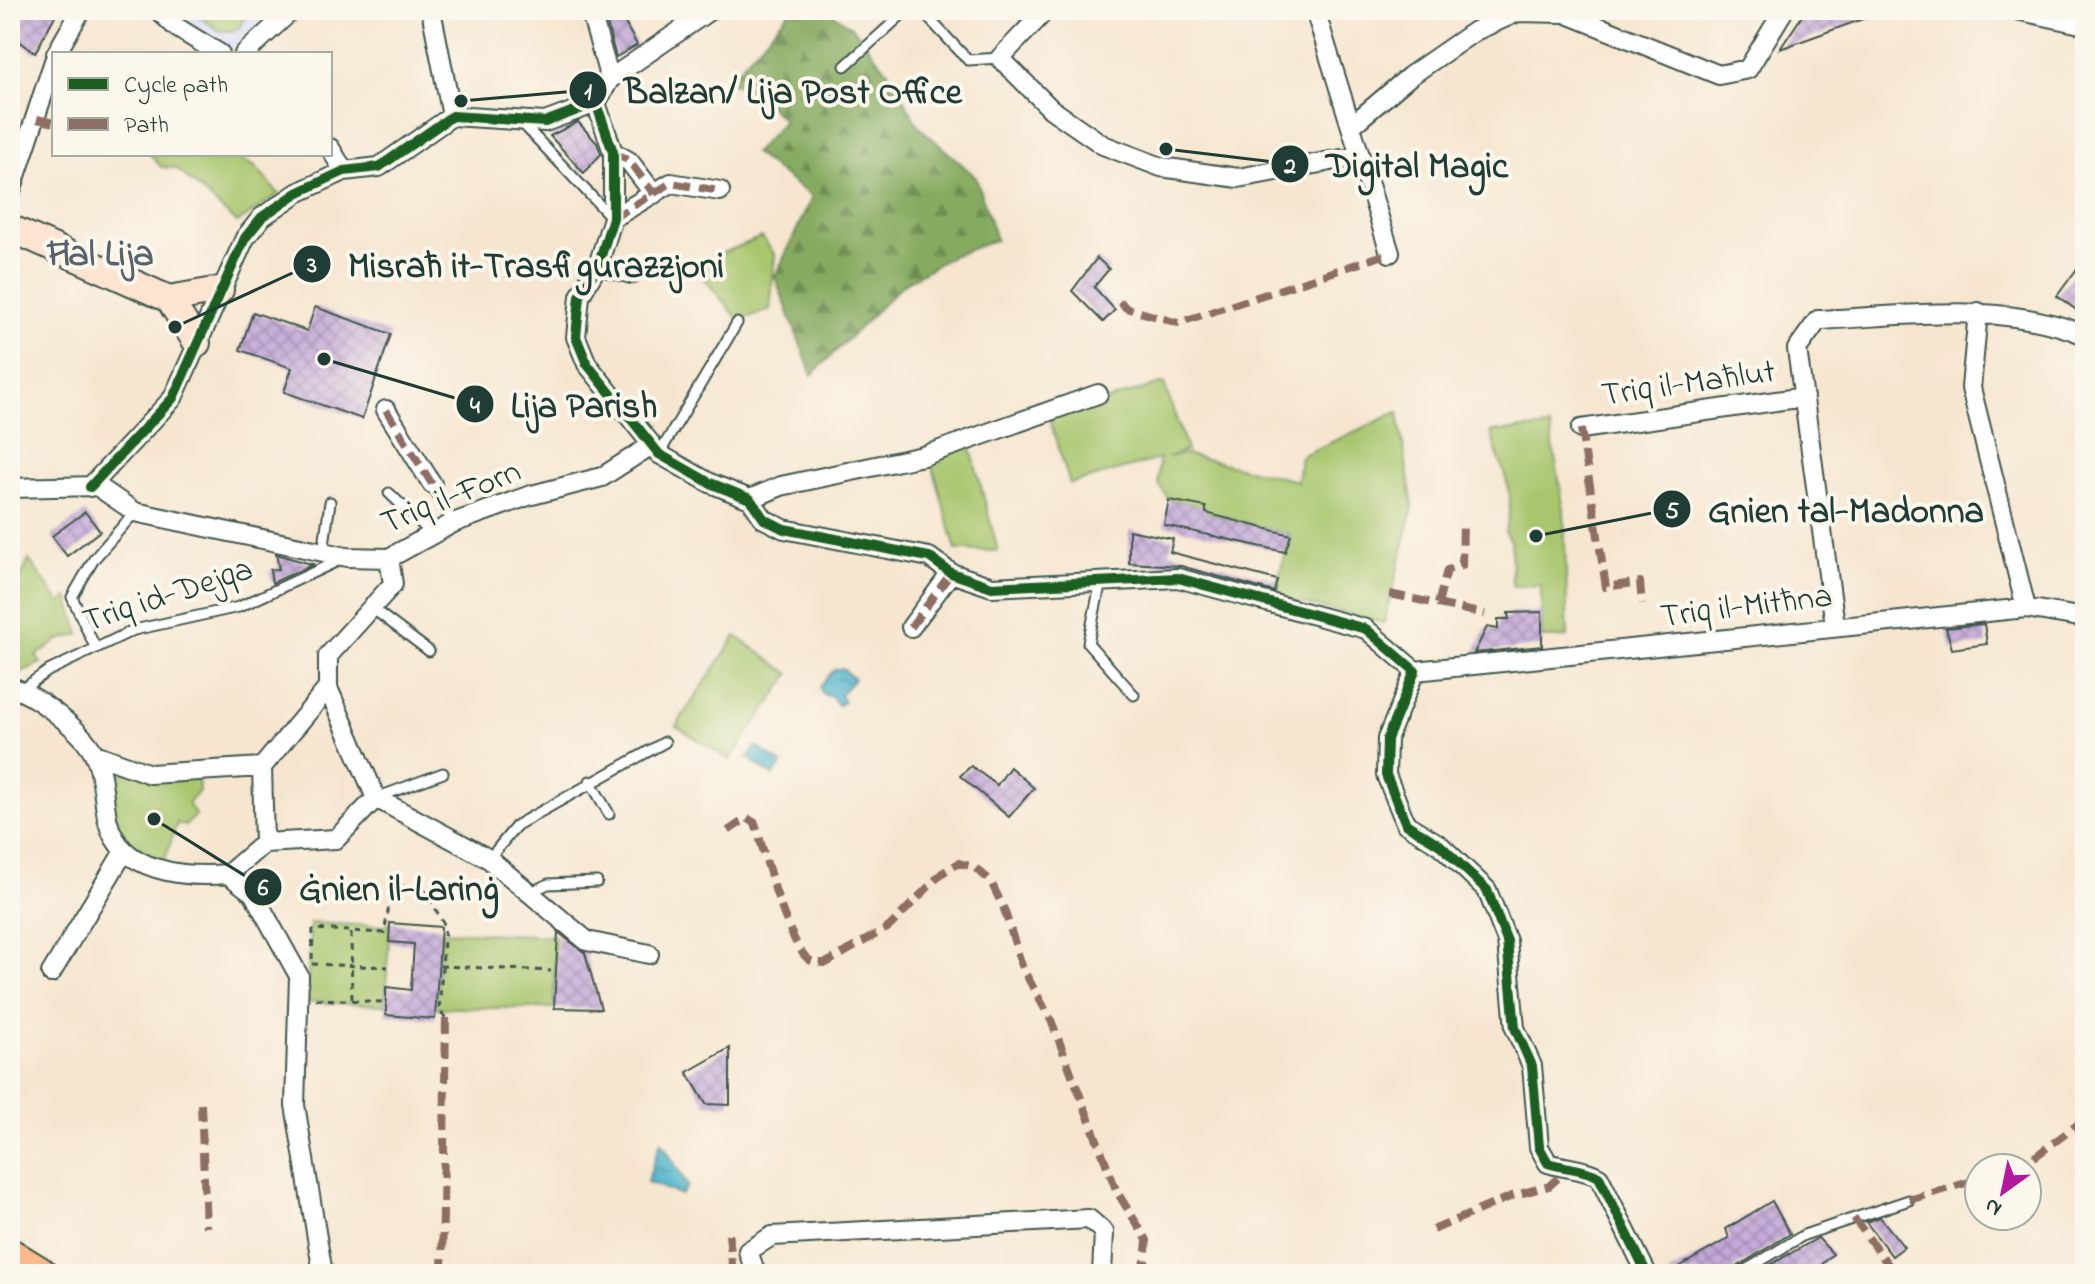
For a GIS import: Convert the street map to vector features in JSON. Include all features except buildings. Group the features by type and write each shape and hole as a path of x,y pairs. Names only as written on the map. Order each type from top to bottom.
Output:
{"highway":[{"path":"10,1256 39,1274"}],"street":[{"path":"57,52 81,10"},
{"path":"158,10 176,27 217,52"},
{"path":"246,52 292,10"},
{"path":"431,10 452,116"},
{"path":"590,10 610,79"},
{"path":"10,488 90,487 173,398 245,238 262,217 297,193 344,171 379,167 452,116 522,123 545,122 596,103 610,79 710,10"},
{"path":"1046,10 1000,58 1051,109 1103,145 1161,167 1238,178 1358,156"},
{"path":"1315,10 1390,253"},
{"path":"1351,126 1410,76 1475,31 1517,11 1565,13 1719,75 1748,69 1784,10"},
{"path":"2017,10 2085,25"},
{"path":"10,194 45,121 52,74"},
{"path":"596,103 613,152 613,218 598,265 580,296 576,337 587,364 655,450 710,483 750,499 764,519 784,529 929,557 951,573 992,587 1101,579 1178,578 1366,629 1415,671 1387,739 1386,775 1406,824 1440,845 1487,890 1507,941 1515,1028 1532,1066 1539,1147 1548,1163 1567,1170 1585,1169 1599,1177 1647,1274"},
{"path":"332,151 344,171"},
{"path":"613,152 629,161 654,194"},
{"path":"613,218 671,183 720,191"},
{"path":"10,228 169,299 197,343"},
{"path":"598,265 631,274"},
{"path":"169,299 220,290"},
{"path":"1835,625 1797,349 1818,320 1978,312 2067,328 2085,335"},
{"path":"1978,312 1971,388 2026,608"},
{"path":"750,499 781,486 923,456 1098,394"},
{"name":"Triq il-Maħlut","path":"1581,429 1804,397"},
{"path":"386,410 432,484"},
{"name":"Triq il-Forn","path":"90,487 97,486 135,512 347,557 389,558 453,523 528,496 602,477 655,450"},
{"path":"389,558 393,584 328,656 328,688 376,798 489,859 587,941 649,954"},
{"path":"911,627 951,573"},
{"name":"Triq il-Mitħna","path":"1415,671 1492,666 1835,625 2026,608 2085,618"},
{"path":"16,688 67,723 95,754 150,774 262,767"},
{"path":"264,843 262,767 328,688"},
{"path":"95,754 109,827 123,853 149,866 205,876 228,874 264,843 336,839 376,798"},
{"path":"51,973 123,853"},
{"path":"228,874 253,893 299,976 295,1105 323,1274"},
{"path":"756,1274 748,1251 772,1236 1089,1219 1104,1232 1102,1274"}],"lane":[{"path":"845,66 907,10"},
{"path":"921,10 968,60 1000,58"},
{"path":"522,123 613,218"},
{"path":"655,450 737,323"},
{"path":"432,484 453,523"},
{"path":"389,493 433,535"},
{"path":"323,552 330,502"},
{"path":"95,647 72,597 94,559 135,512"},
{"name":"Triq id-Dejqa","path":"16,688 134,630 239,607 347,557"},
{"path":"1101,579 1088,643 1134,695"},
{"path":"372,608 429,651"},
{"path":"489,859 517,825 590,781 665,742"},
{"path":"376,798 443,773"},
{"path":"590,781 609,814"},
{"path":"529,893 548,884 597,882"},
{"path":"1739,1274 1804,1235 1909,1200"}],"path":[{"path":"311,975 313,929 384,933 393,885 424,889 445,926 439,1011 446,1018"},
{"path":"351,931 352,1001"},
{"path":"312,964 388,967"},
{"path":"440,966 551,971"},
{"path":"311,998 384,1002"}],"shaded area":[{"path":"171,10 273,10 231,49"}],"green space":[{"path":"189,10 250,10 237,30 220,31"},
{"path":"791,10 828,10 853,28 894,79 918,126 976,177 996,240 952,256 903,284 812,375 775,277 812,197 754,153 784,121 759,95 728,81"},
{"path":"152,156 235,156 254,166 279,194 237,223 176,168 161,167"},
{"path":"762,237 775,255 770,310 739,320 693,265"},
{"path":"1164,383 1187,450 1168,457 1185,454 1297,481 1301,456 1398,412 1413,507 1384,623 1274,596 1290,535 1206,513 1205,507 1169,500 1158,483 1159,459 1070,484 1049,418"},
{"path":"1550,427 1564,510 1568,637 1542,638 1541,585 1512,586 1511,541 1505,531 1509,516 1509,491 1491,432"},
{"path":"970,445 998,551 956,550 931,460"},
{"path":"29,560 60,603 68,598 80,634 59,640 36,656 41,663 11,677 10,601"},
{"path":"736,636 790,674 730,760 676,726"},
{"path":"124,772 198,775 199,791 188,804 196,815 185,826 177,823 163,865 129,840 117,820 105,780"},
{"path":"310,923 384,926 390,923 385,1005 307,1002"},
{"path":"441,931 555,936 554,1008 435,1008"}],"water":[{"path":"842,668 854,679 840,695 844,702 838,705 832,697 822,694 820,686 834,670"},
{"path":"756,746 782,764 773,776 748,758"},
{"path":"661,1141 688,1186 681,1195 647,1182"}],"marked path":[{"path":"37,119 52,123"},
{"path":"613,152 629,161 654,194"},
{"path":"613,218 671,183 720,191"},
{"path":"1120,301 1126,308 1178,323 1390,253"},
{"path":"598,265 631,274"},
{"path":"386,410 432,484"},
{"path":"1581,429 1606,587 1640,582 1642,604"},
{"path":"1438,604 1447,570 1462,566 1463,522"},
{"path":"911,627 951,573"},
{"path":"1390,594 1485,614"},
{"path":"728,831 747,818 755,823 792,935 808,959 816,962 826,963 889,927 942,873 959,863 974,867 990,880 1004,909 1023,969 1051,1020 1117,1192 1147,1240 1145,1262 1137,1274"},
{"path":"442,1274 446,1018"},
{"path":"201,1104 206,1227"},
{"path":"2041,1152 2085,1119"},
{"path":"1433,1230 1512,1196 1549,1186 1567,1170"},
{"path":"1909,1200 1963,1184"},
{"path":"1854,1218 1895,1274"},
{"path":"729,1234 733,1274"}],"cycle path":[{"path":"90,487 173,398 245,238 262,217 297,193 344,171 379,167 452,116 545,122 596,103 613,152 613,218 598,265 580,296 576,337 587,364 659,454 710,483 750,499 764,519 784,529 929,557 951,573 992,587 1178,578 1366,629 1415,671 1387,739 1386,775 1406,824 1440,845 1487,890 1507,941 1515,1028 1532,1066 1539,1147 1548,1163 1599,1177 1647,1274"}],"place":[{"name":"Balzan/ Lija Post Office","path":"461,101"},
{"name":"Digital Magic","path":"1166,149"},
{"name":"Misraħ it-Trasfigurazzjoni","path":"175,327"},
{"name":"Lija Parish","path":"324,359"},
{"name":"Gnien tal-Madonna","path":"1536,536"},
{"name":"Ġnien il-Larinġ","path":"154,819"}],"district":[{"name":"Ħal Lija","path":"101,252"}]}
